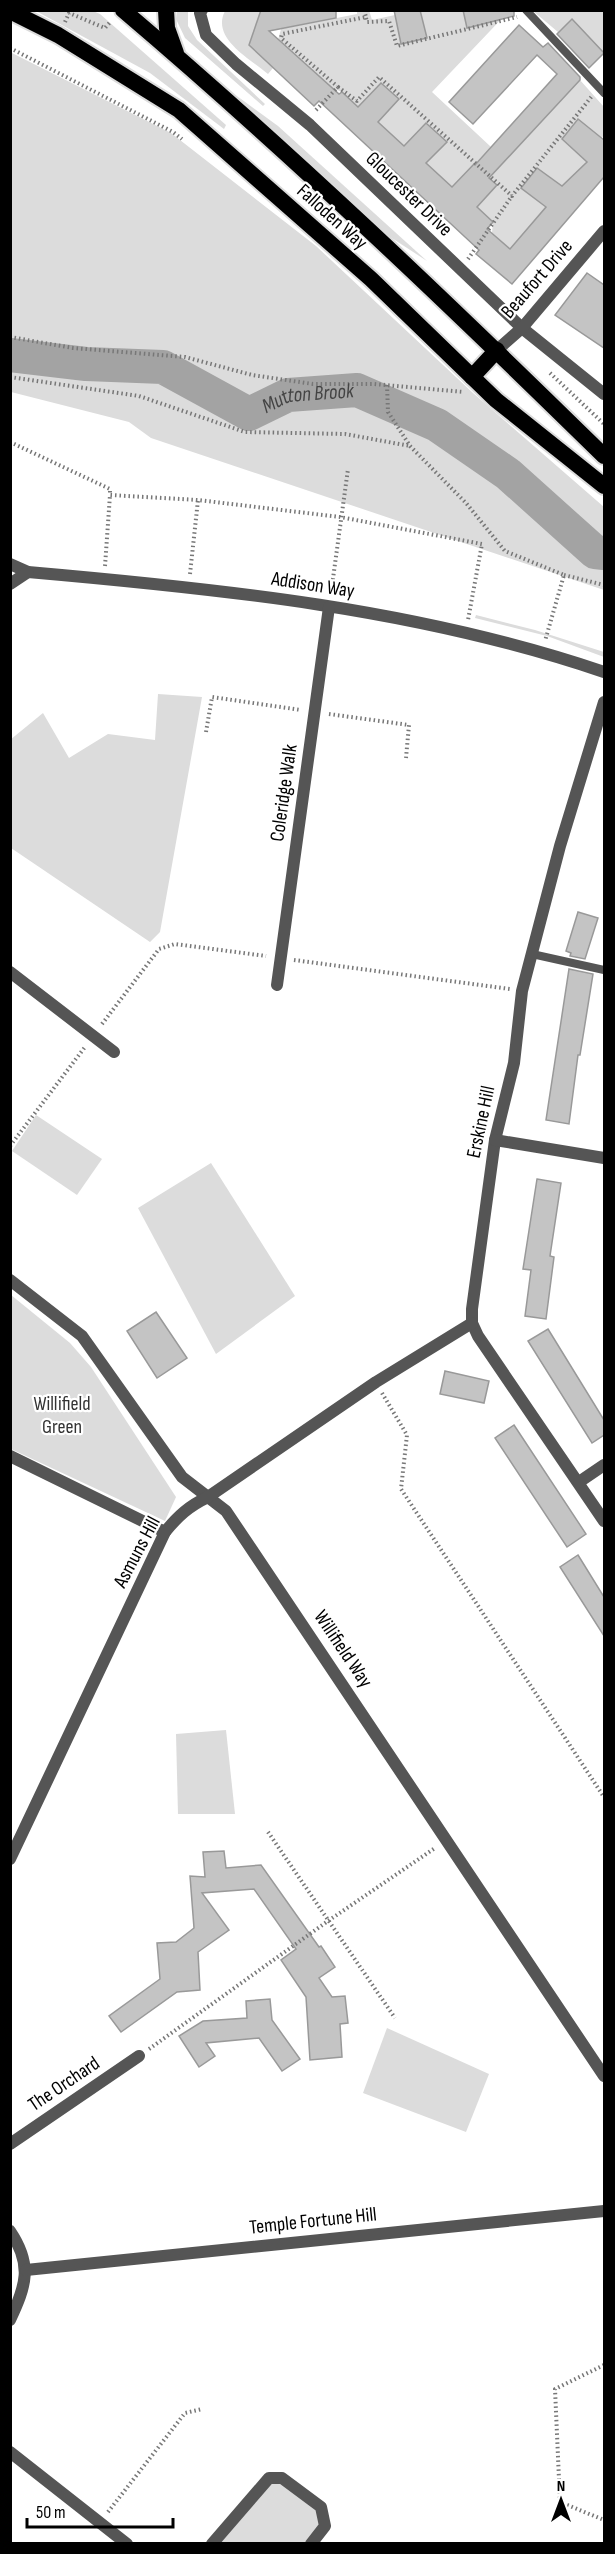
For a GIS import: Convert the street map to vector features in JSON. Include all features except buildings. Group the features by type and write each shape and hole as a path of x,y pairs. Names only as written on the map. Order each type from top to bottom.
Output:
{"highway":[{"path":"166,10 166,28 178,57"},
{"name":"Falloden Way","path":"10,11 58,35 179,110 371,279 469,385 496,400 604,486"},
{"name":"Falloden Way","path":"117,15 178,57 497,350 604,456"},
{"path":"469,385 497,350"}],"street":[{"name":"Gloucester Drive","path":"201,12 206,35 305,122 522,328 604,394"},
{"name":"Beaufort Drive","path":"497,350 522,328 604,231"},
{"name":"Addison Way","path":"10,564 28,572 189,587 329,607 466,632 542,651 604,672"},
{"path":"10,584 28,572"},
{"name":"Coleridge Walk","path":"277,985 329,607"},
{"name":"Erskine Hill","path":"472,1323 495,1140 514,1062 522,991 560,846 604,702"},
{"path":"10,972 114,1052"},
{"path":"495,1140 604,1158"},
{"name":"Willifield Way","path":"10,1280 82,1336 182,1477 226,1511 604,2076"},
{"path":"472,1323 478,1336 604,1521"},
{"name":"Asmuns Hill","path":"10,1859 165,1532 191,1505 208,1497 376,1382 472,1323"},
{"path":"10,1456 165,1532"},
{"path":"579,1482 604,1465"},
{"name":"The Orchard","path":"10,2144 139,2056"},
{"name":"Temple Fortune Hill","path":"26,2270 604,2211"},
{"path":"10,2231 21,2247 26,2270 23,2290 10,2320"},
{"path":"10,2452 127,2544"},
{"path":"212,2544 268,2478 282,2478 321,2507 325,2526 311,2544"}],"lane":[{"path":"528,12 602,90"},
{"path":"532,954 604,970"}],"path":[{"path":"364,10 367,22 389,21 397,46 528,12"},
{"path":"64,22 69,13 105,28 117,15"},
{"path":"366,17 282,34 281,38 357,101 379,77 512,196"},
{"path":"10,48 173,132 191,146"},
{"path":"305,122 338,87"},
{"path":"461,270 497,221 512,196 602,90"},
{"path":"10,337 73,348 185,357 252,375 313,384 469,385"},
{"path":"10,377 139,396 245,432 345,434 410,446"},
{"path":"387,385 388,412 410,446 466,503 505,551 564,575 604,585"},
{"path":"10,442 110,489 105,579"},
{"path":"329,607 339,517 348,469"},
{"path":"110,495 198,501 339,517 483,544 466,632"},
{"path":"189,587 198,501"},
{"path":"548,633 564,575"},
{"path":"10,1146 159,949 175,944 522,991"},
{"path":"376,1382 407,1435 401,1489 604,1797"},
{"path":"268,1832 395,2018"},
{"path":"139,2056 328,1921 447,1840"},
{"path":"604,2365 555,2389 560,2502 604,2520"},
{"path":"101,2522 185,2413 202,2409"}],"green space":[{"path":"369,10 372,20 395,15 401,44 427,38 420,11 463,11 468,28 493,21 490,11 509,11 432,92 505,160 580,80 604,107 602,138 577,119 562,139 587,162 562,186 537,169 521,188 546,207 510,249 492,233 493,222 477,207 497,185 474,164 452,187 426,163 446,142 427,123 404,146 378,122 398,99 381,83 358,107 342,92 332,88 278,40 281,29"},
{"path":"36,11 93,11 100,14 226,125 224,129 150,73"},
{"path":"177,11 188,11 188,26 197,40 265,104 263,106 185,38 176,19"},
{"path":"225,11 261,11 249,45 273,68 268,74 227,39 222,21"},
{"path":"533,11 604,11 604,54 572,20 558,32"},
{"path":"10,52 171,133 316,246 473,393 604,507 604,590 151,438 129,422 11,392"},
{"path":"237,96 278,126 427,261 381,231"},
{"path":"476,615 535,630 604,652 604,657 547,636 475,618"},
{"path":"158,694 202,697 160,932 150,942 11,848 10,740 43,713 69,758 108,734 155,740"},
{"path":"36,1115 102,1159 77,1195 12,1151"},
{"path":"211,1163 295,1296 216,1354 138,1208"},
{"name":"Willifield Green","path":"11,1295 70,1343 91,1367 176,1497 165,1521 11,1449"},
{"path":"226,1730 235,1814 178,1814 176,1734"},
{"path":"387,2028 489,2074 466,2132 363,2093"},
{"path":"269,2478 282,2478 321,2507 325,2526 311,2543 212,2544"}],"waterway":[{"name":"Mutton Brook","path":"10,355 86,364 163,367 249,414 288,395 357,390 437,425 508,474 595,552 604,553"}]}
